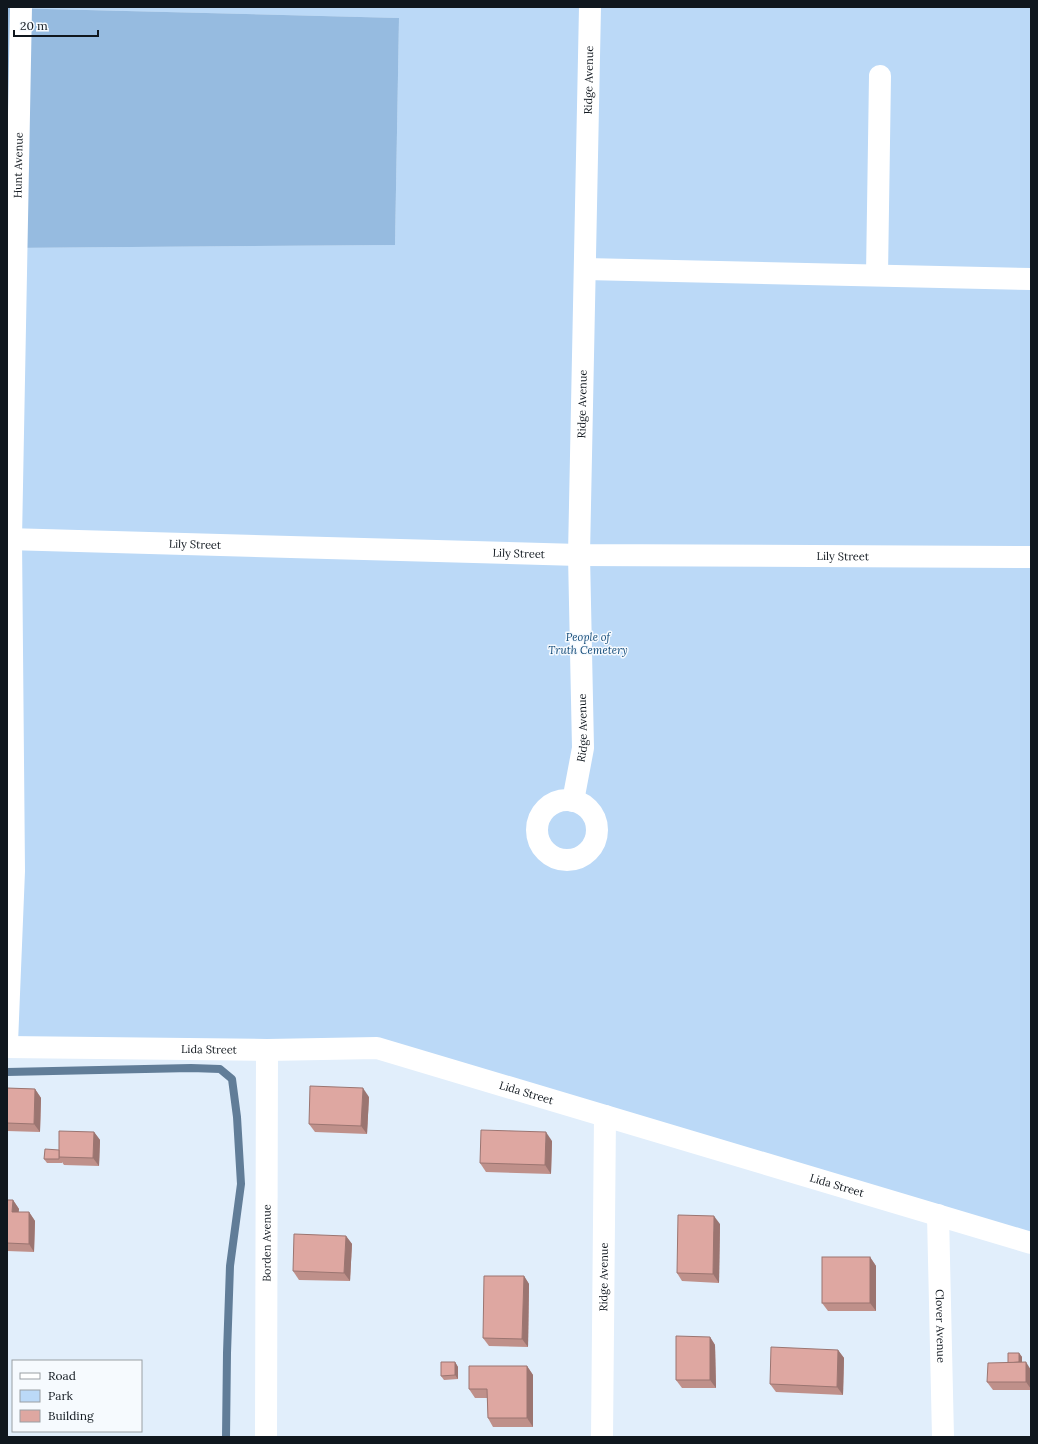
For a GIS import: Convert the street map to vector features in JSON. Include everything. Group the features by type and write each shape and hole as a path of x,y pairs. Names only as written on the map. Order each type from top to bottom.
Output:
{"street":[{"name":"Hunt Avenue","path":"7,1043 14,871 9,539 20,7"},
{"name":"Ridge Avenue","path":"572,801 583,748 579,555 590,7"},
{"path":"877,275 880,76"},
{"path":"585,269 1031,279"},
{"name":"Lily Street","path":"9,539 579,555 1031,557"},
{"name":"Lida Street","path":"7,1047 267,1050 377,1048 1031,1242"},
{"name":"Borden Avenue","path":"266,1437 267,1050"},
{"name":"Ridge Avenue","path":"602,1437 605,1116"},
{"name":"Clover Avenue","path":"938,1215 943,1437"}],"green space":[{"name":"People of Truth Cemetery","path":"7,7 1031,7 1031,1242 400,1049 7,1050 7,248 395,245 399,18"}],"shaded area":[{"path":"7,8 399,18 395,245 7,248"}],"building":[{"path":"310,1086 363,1088 361,1126 309,1124"},
{"path":"7,1088 35,1089 34,1124 7,1123"},
{"path":"481,1130 546,1132 545,1165 480,1163"},
{"path":"59,1131 94,1132 93,1158 59,1157"},
{"path":"45,1149 59,1150 59,1159 44,1159"},
{"path":"7,1200 13,1200 12,1212 29,1212 29,1244 7,1243"},
{"path":"678,1215 714,1216 713,1274 677,1273"},
{"path":"294,1234 346,1236 344,1273 293,1271"},
{"path":"822,1257 870,1257 870,1303 822,1303"},
{"path":"484,1276 524,1276 522,1339 483,1338"},
{"path":"676,1336 710,1337 710,1380 676,1380"},
{"path":"771,1347 838,1350 837,1387 770,1384"},
{"path":"1008,1353 1019,1353 1019,1362 1008,1363"},
{"path":"441,1362 455,1362 455,1375 441,1376"},
{"path":"1026,1362 1026,1382 987,1382 988,1363"},
{"path":"469,1366 527,1366 527,1418 488,1418 487,1389 469,1389"}],"waterway":[{"path":"7,1072 191,1068 220,1069 232,1079 237,1117 241,1184 230,1266 226,1437"}]}
